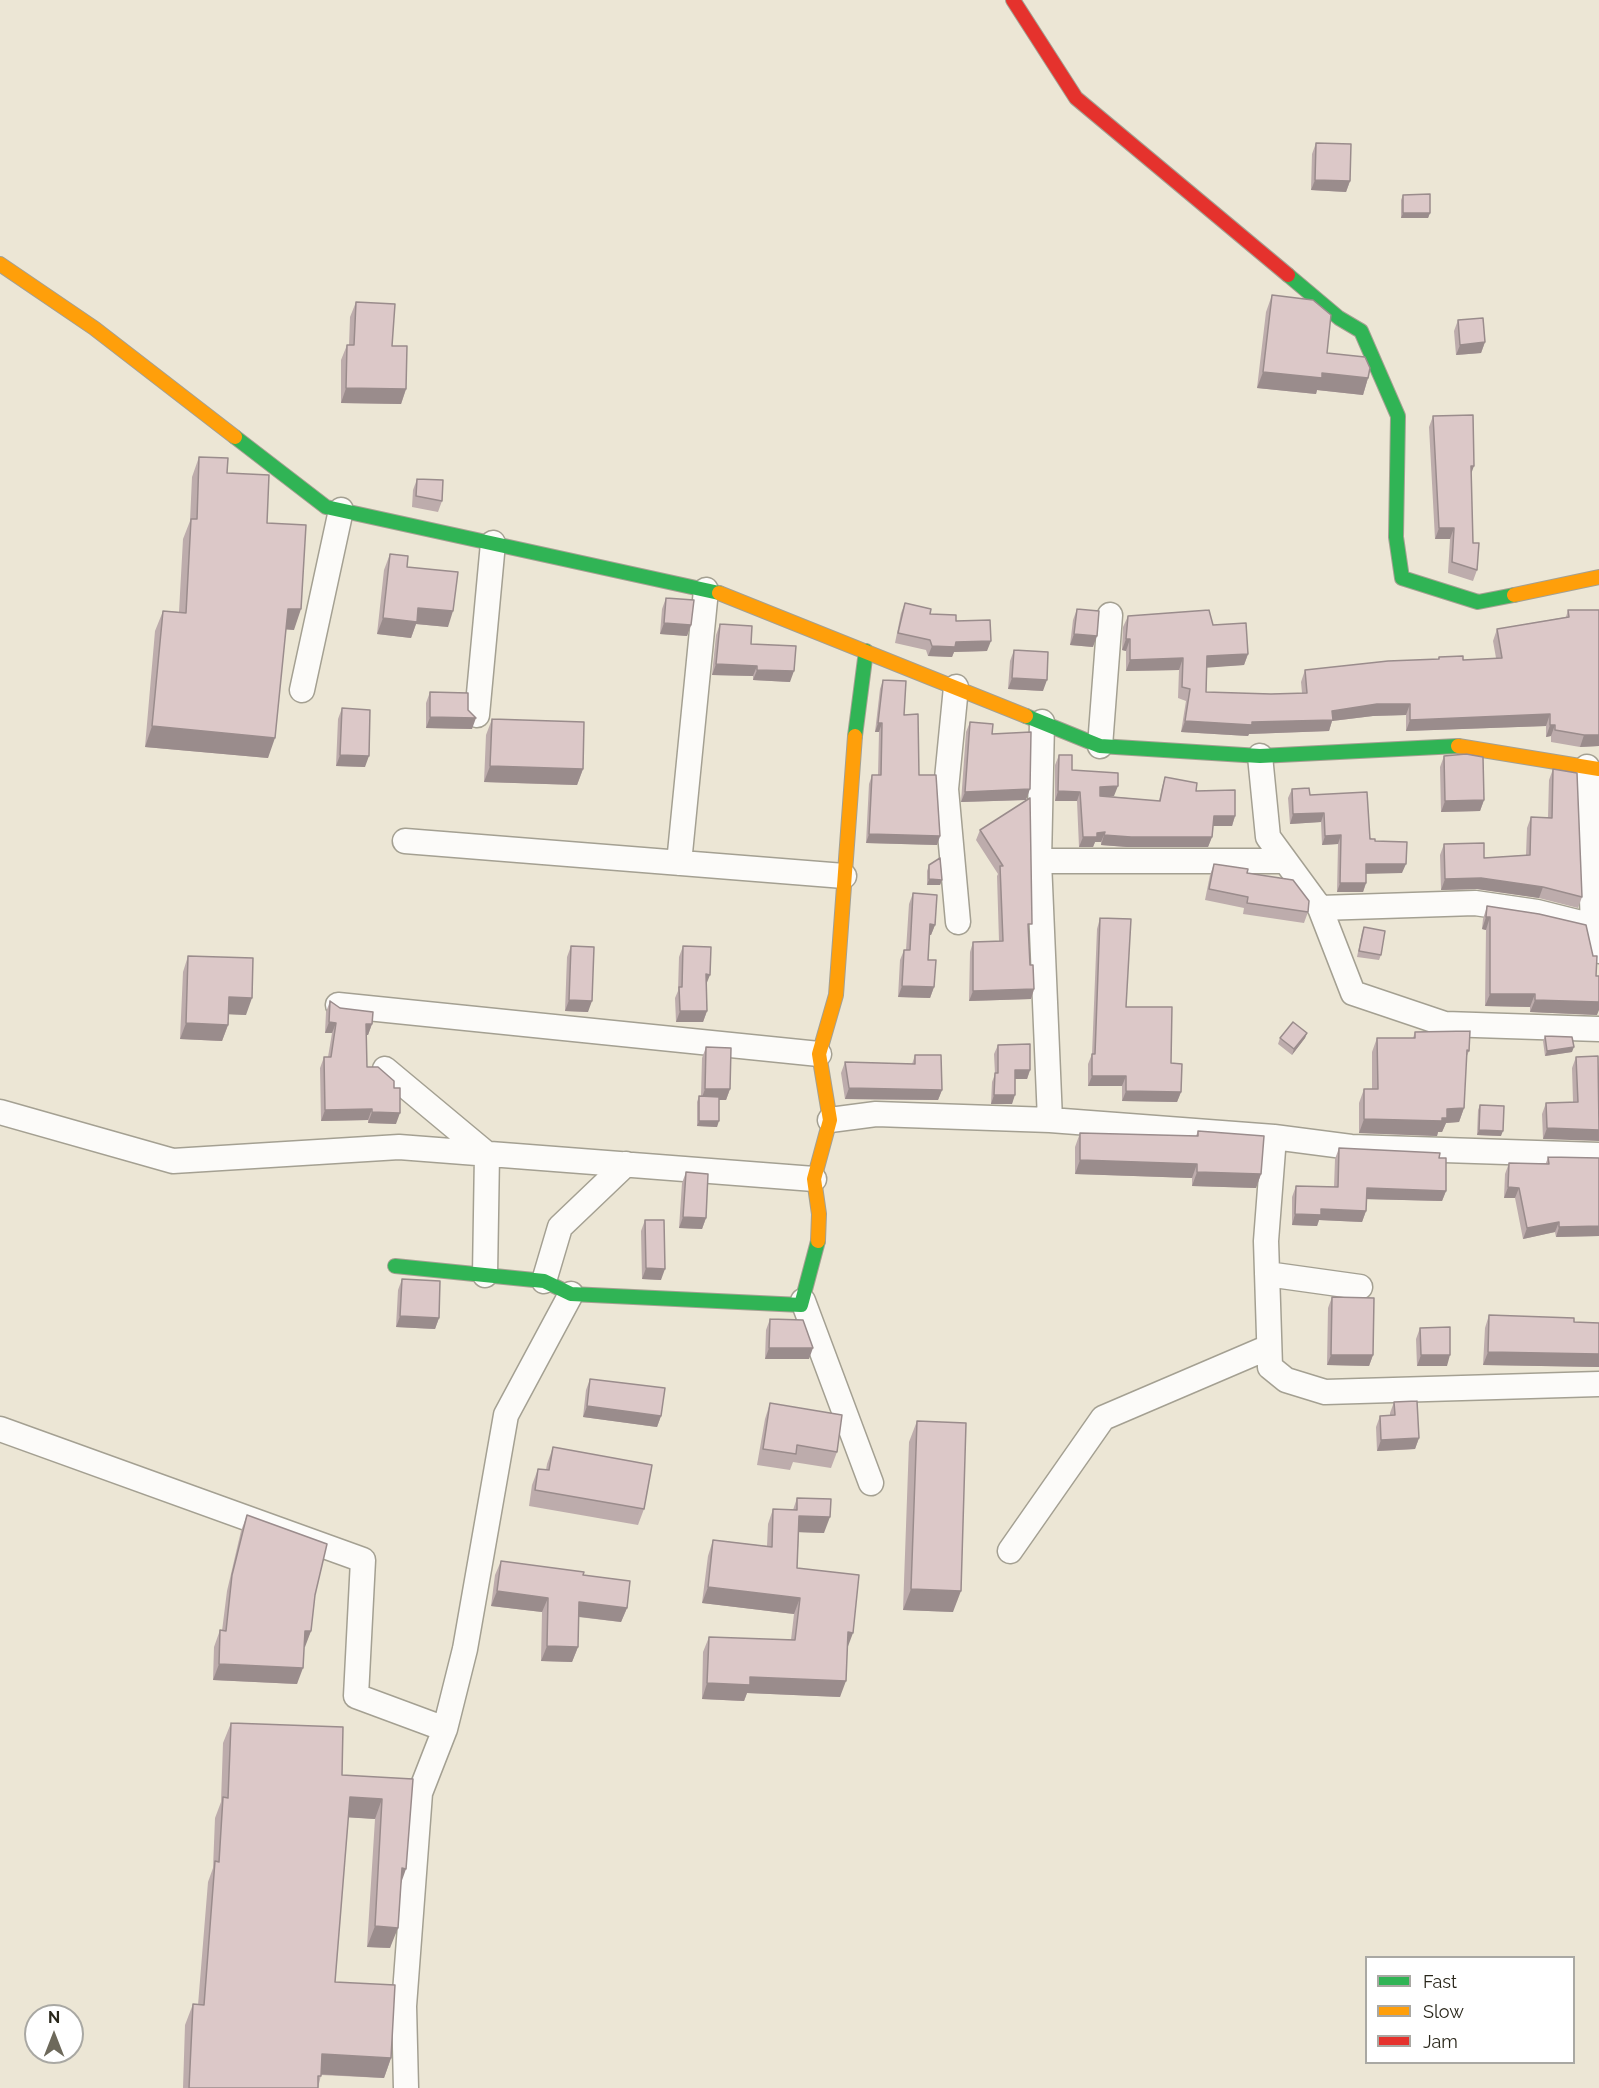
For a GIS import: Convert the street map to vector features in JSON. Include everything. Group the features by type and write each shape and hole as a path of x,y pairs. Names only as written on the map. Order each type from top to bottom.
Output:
{"street":[{"path":"1013,0 1076,98 1339,318 1361,331 1398,416 1396,537 1402,578 1478,602 1599,578"},
{"path":"0,264 94,328 326,507 725,594 1100,746 1260,756 1382,752 1463,746 1593,768 1593,926 1599,951"},
{"path":"302,690 341,510"},
{"path":"477,715 493,543"},
{"path":"679,863 706,590"},
{"path":"1100,746 1110,615"},
{"path":"395,1266 544,1281 571,1294 801,1305 817,1251 819,1214 814,1179 830,1120 819,1053 836,995 852,756 866,651"},
{"path":"956,687 946,789 958,922"},
{"path":"1042,722 1039,861 1050,1120"},
{"path":"1260,756 1268,837 1320,908 1353,993 1445,1024 1599,1029"},
{"path":"405,841 844,876"},
{"path":"1039,861 1286,861"},
{"path":"1320,908 1475,903 1537,912 1593,926"},
{"path":"338,1005 819,1053"},
{"path":"385,1068 487,1154"},
{"path":"0,1112 173,1161 399,1147 814,1179"},
{"path":"830,1120 876,1114 1050,1120 1274,1137 1351,1147 1599,1155"},
{"path":"1274,1137 1266,1241 1269,1347 1270,1367 1286,1380 1325,1392 1599,1384"},
{"path":"485,1275 487,1154"},
{"path":"544,1281 560,1227 626,1164"},
{"path":"1267,1274 1360,1287"},
{"path":"406,2088 404,2006 420,1793 445,1729 465,1649 506,1415 571,1294"},
{"path":"803,1301 871,1483"},
{"path":"1010,1551 1103,1418 1269,1347"},
{"path":"0,1429 363,1560 356,1696 445,1729"}],"building":[{"path":"1316,143 1351,144 1350,181 1315,180"},
{"path":"1430,194 1430,213 1403,213 1403,195"},
{"path":"1272,295 1313,300 1331,315 1327,353 1365,357 1370,368 1368,378 1322,373 1322,378 1263,372"},
{"path":"356,302 395,304 392,346 407,346 406,389 346,388 347,345 354,345"},
{"path":"1483,318 1485,342 1460,345 1458,320"},
{"path":"1473,415 1474,466 1471,466 1473,543 1479,543 1477,570 1452,562 1454,528 1439,528 1433,416"},
{"path":"199,457 228,458 227,473 269,475 267,523 306,525 301,609 288,609 275,738 152,726 163,611 186,613 191,519 197,519"},
{"path":"417,479 443,480 442,501 416,496"},
{"path":"390,554 408,556 407,567 458,572 453,611 418,608 417,622 383,618"},
{"path":"666,598 694,600 691,625 664,623"},
{"path":"905,603 931,609 930,614 956,615 956,621 990,620 991,641 956,642 955,647 932,646 930,640 898,633"},
{"path":"1077,609 1099,611 1097,636 1074,634"},
{"path":"1209,610 1213,625 1246,623 1248,654 1207,656 1206,692 1271,694 1307,693 1305,670 1388,661 1439,659 1439,657 1463,656 1463,660 1502,658 1497,629 1569,617 1568,610 1599,610 1599,735 1555,730 1555,725 1550,725 1550,714 1410,720 1410,704 1377,704 1332,711 1333,720 1252,722 1252,725 1185,721 1190,689 1182,687 1183,658 1130,660 1130,639 1126,639 1128,616"},
{"path":"720,624 752,626 751,644 796,646 794,671 757,670 757,666 716,664"},
{"path":"1014,650 1048,652 1047,680 1012,678"},
{"path":"883,680 906,681 904,715 918,714 919,775 936,775 940,836 869,834 872,775 881,775 882,723 878,723"},
{"path":"430,692 468,693 468,710 476,718 430,717"},
{"path":"342,708 370,710 369,756 340,755"},
{"path":"492,719 584,722 583,769 490,766"},
{"path":"970,722 993,724 992,734 1031,732 1030,789 965,792"},
{"path":"1466,754 1483,757 1484,800 1445,801 1444,756"},
{"path":"1059,755 1072,755 1072,770 1118,773 1118,786 1100,787 1100,796 1160,801 1165,777 1197,783 1196,791 1235,790 1235,816 1214,816 1212,837 1131,837 1104,835 1105,832 1097,833 1097,837 1083,837 1080,792 1058,791"},
{"path":"1553,769 1577,773 1582,897 1543,887 1481,878 1445,879 1444,844 1484,843 1484,858 1530,855 1531,817 1552,818"},
{"path":"1309,788 1310,795 1367,792 1370,839 1407,842 1406,864 1366,864 1366,883 1340,883 1341,835 1325,836 1324,813 1293,814 1292,789"},
{"path":"1030,798 1032,924 1028,924 1034,989 973,991 973,942 1003,941 1000,866 1003,866 980,830"},
{"path":"940,858 942,880 929,879 929,865"},
{"path":"1214,864 1248,869 1247,873 1293,880 1309,901 1308,912 1247,903 1248,897 1209,889"},
{"path":"913,893 937,895 935,925 930,924 928,960 936,960 934,987 902,986 904,950 910,950"},
{"path":"1487,906 1539,914 1586,925 1593,956 1597,956 1596,976 1599,976 1599,1002 1535,1000 1535,994 1490,994 1490,917 1486,917"},
{"path":"1100,918 1131,919 1126,1007 1172,1007 1171,1063 1182,1064 1181,1092 1126,1091 1126,1076 1092,1076 1092,1054 1095,1054"},
{"path":"1364,927 1385,931 1381,955 1359,951"},
{"path":"571,946 594,947 592,1001 569,1000"},
{"path":"683,946 711,947 710,975 706,974 707,1011 680,1011 679,987 682,987"},
{"path":"188,956 253,958 252,998 229,997 228,1025 186,1023"},
{"path":"330,1001 340,1008 373,1012 372,1024 366,1024 367,1067 378,1067 394,1081 394,1088 400,1088 400,1113 372,1112 372,1109 325,1110 324,1057 331,1057 336,1023 329,1022"},
{"path":"1293,1022 1307,1033 1294,1049 1280,1038"},
{"path":"1470,1031 1464,1108 1447,1109 1447,1118 1442,1118 1442,1121 1364,1119 1364,1089 1378,1089 1377,1038 1415,1038 1415,1032"},
{"path":"1545,1036 1572,1037 1574,1047 1547,1051"},
{"path":"1030,1044 1030,1070 1015,1070 1015,1095 994,1095 995,1073 998,1073 998,1045"},
{"path":"706,1047 731,1048 730,1089 705,1089"},
{"path":"915,1055 941,1055 942,1090 849,1088 845,1062 915,1064"},
{"path":"1598,1056 1599,1130 1547,1128 1546,1103 1578,1102 1576,1057"},
{"path":"699,1096 719,1097 719,1121 699,1121"},
{"path":"1480,1105 1504,1106 1503,1131 1479,1130"},
{"path":"1198,1131 1264,1136 1261,1174 1197,1172 1197,1164 1080,1160 1080,1133 1198,1136"},
{"path":"1339,1148 1440,1153 1439,1158 1446,1158 1446,1191 1367,1188 1366,1211 1321,1209 1321,1215 1295,1214 1296,1186 1338,1187"},
{"path":"1548,1157 1599,1158 1599,1226 1559,1227 1559,1222 1527,1228 1519,1188 1508,1187 1509,1163 1549,1164"},
{"path":"686,1172 708,1174 706,1218 683,1217"},
{"path":"645,1220 664,1220 665,1269 646,1268"},
{"path":"402,1279 440,1281 439,1318 400,1316"},
{"path":"1332,1297 1374,1298 1373,1355 1331,1355"},
{"path":"1489,1315 1574,1318 1574,1322 1599,1323 1599,1354 1488,1352"},
{"path":"770,1319 803,1320 813,1348 769,1348"},
{"path":"1450,1327 1450,1355 1421,1355 1420,1328"},
{"path":"590,1379 665,1388 661,1416 587,1406"},
{"path":"1417,1401 1419,1438 1381,1440 1380,1416 1395,1415 1394,1402"},
{"path":"770,1403 842,1415 837,1452 797,1445 796,1454 763,1449"},
{"path":"917,1421 966,1423 961,1591 911,1589"},
{"path":"553,1447 652,1465 644,1509 535,1490 538,1469 549,1470"},
{"path":"797,1498 831,1499 830,1517 799,1516 797,1568 859,1575 853,1633 848,1632 846,1681 750,1677 750,1685 707,1683 709,1637 795,1640 800,1598 708,1587 713,1540 772,1547 773,1509 797,1510"},
{"path":"247,1515 327,1544 315,1595 311,1631 305,1631 303,1668 219,1664 220,1630 226,1631 232,1575"},
{"path":"501,1561 584,1572 583,1575 630,1581 627,1608 579,1602 578,1647 547,1646 548,1598 497,1591"},
{"path":"231,1723 343,1727 342,1775 413,1779 406,1869 402,1868 398,1928 375,1926 382,1799 350,1797 335,1982 395,1985 391,2058 322,2054 318,2088 189,2088 193,2004 204,2005 215,1861 219,1862 223,1797 228,1798"}],"traffic: fast":[{"path":"1288,275 1339,318 1361,331 1398,416 1396,537 1402,578 1478,602 1514,595"},
{"path":"235,437 326,507 719,593"},
{"path":"855,736 866,651"},
{"path":"1026,716 1100,746 1260,756 1458,746"},
{"path":"395,1266 544,1281 571,1294 801,1305 818,1241"}],"traffic: slow":[{"path":"0,264 94,328 235,437"},
{"path":"1514,595 1599,577"},
{"path":"719,593 1026,716"},
{"path":"818,1241 819,1214 814,1179 830,1120 819,1054 836,995 855,736"},
{"path":"1458,746 1599,769"}],"traffic: jam":[{"path":"1013,0 1076,98 1288,275"}]}
